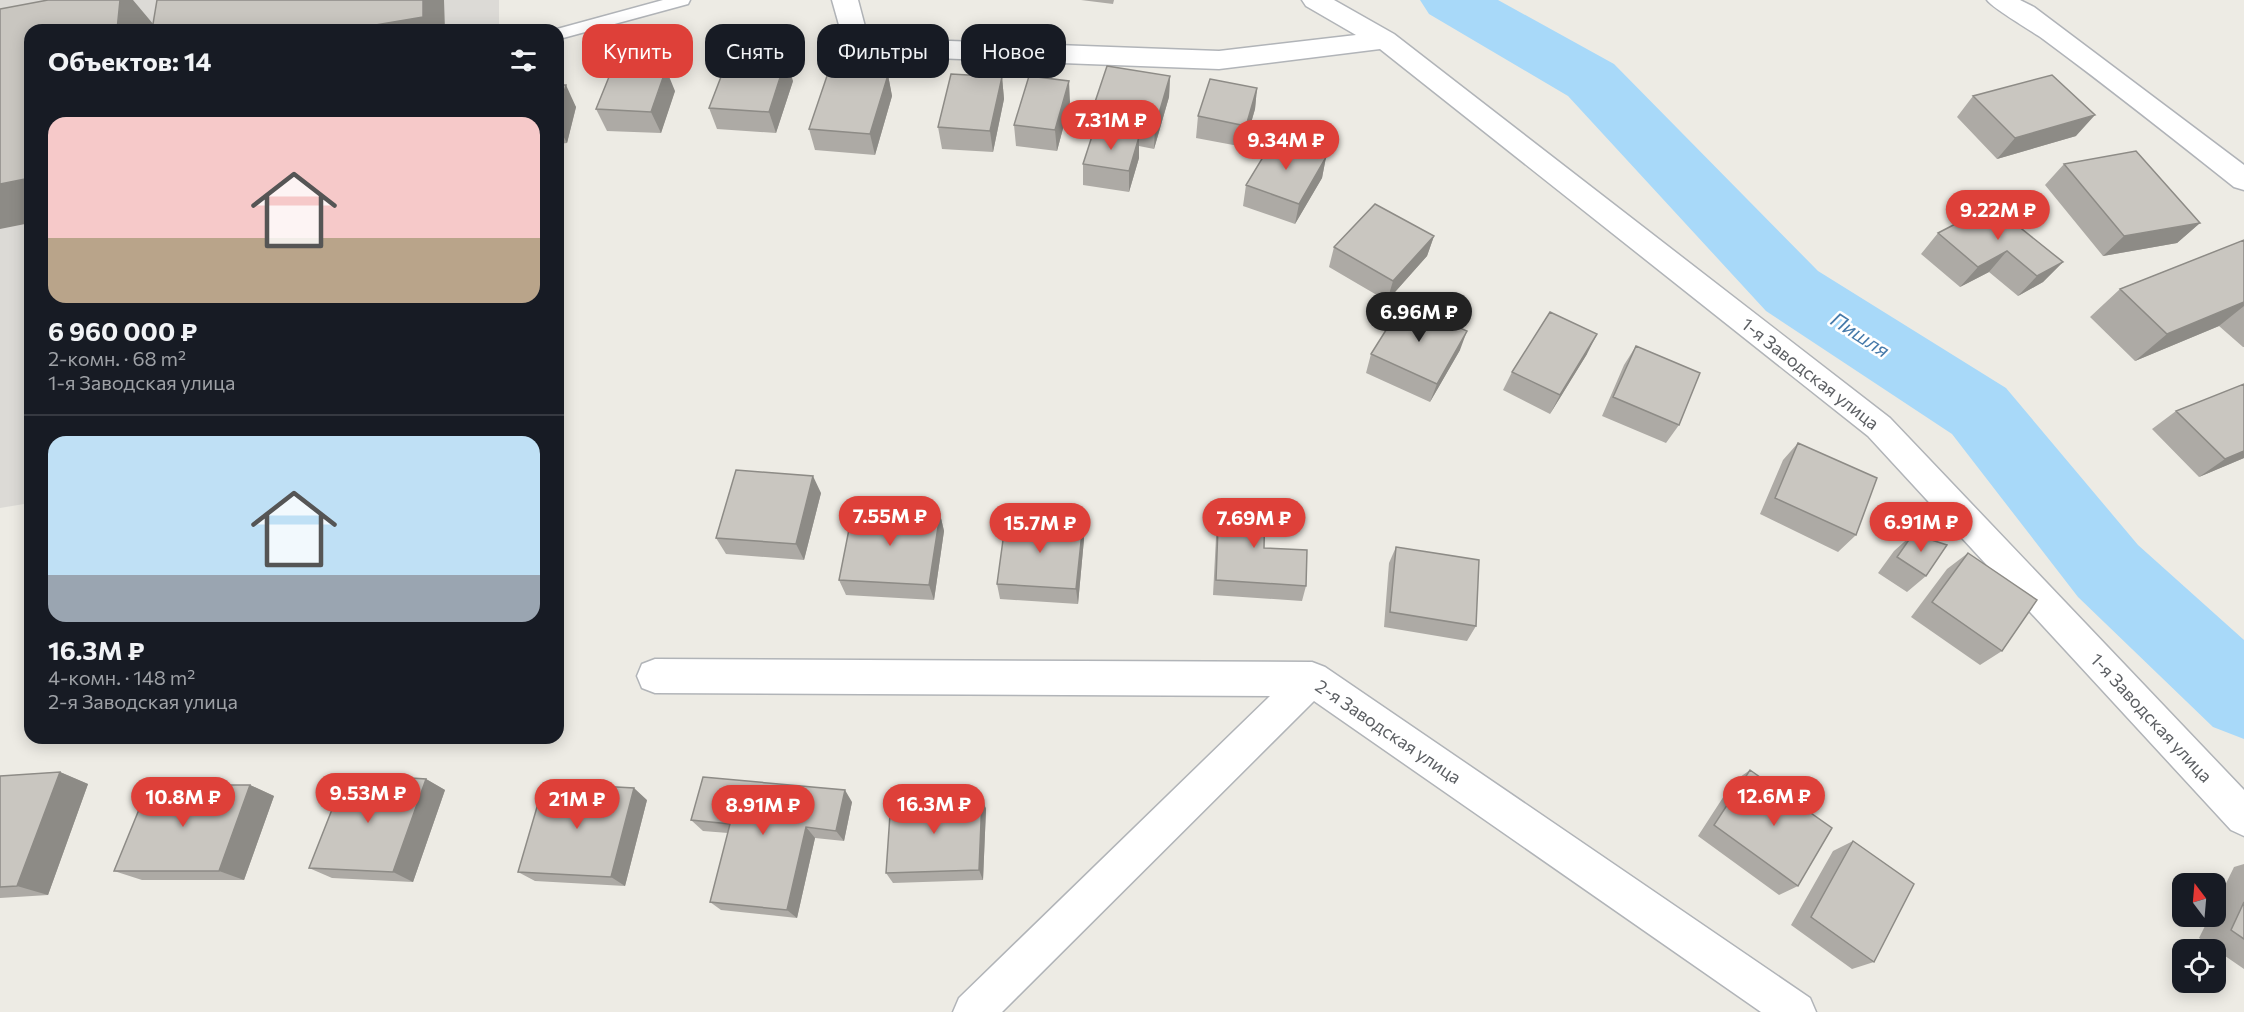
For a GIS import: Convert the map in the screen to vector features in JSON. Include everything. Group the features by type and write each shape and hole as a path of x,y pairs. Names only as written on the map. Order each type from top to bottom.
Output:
{"street":[{"path":"845,0 858,46 1219,60 1385,39"},
{"name":"1-я Заводская улица","path":"1315,0 1385,39 1879,427 2244,817"},
{"path":"2000,0 2025,13 2089,60 2244,180"},
{"path":"655,676 1312,679"},
{"name":"2-я Заводская улица","path":"973,1012 1312,679 1796,1012"}],"lane":[{"path":"564,33 682,0"}],"shaded area":[{"path":"0,0 499,0 499,24 24,24 24,504 0,508"}],"building":[{"path":"48,0 120,0 118,24 24,24 24,179 0,184 0,9"},
{"path":"157,0 423,0 423,17 382,24 153,24"},
{"path":"1107,66 1170,76 1155,127 1090,117"},
{"path":"951,74 961,75 961,78 1002,78 990,131 938,127"},
{"path":"2052,75 2095,115 2015,138 1973,96"},
{"path":"609,78 663,78 651,112 596,109"},
{"path":"721,78 780,78 769,112 709,108"},
{"path":"826,78 887,78 870,134 809,129"},
{"path":"1028,78 1069,81 1055,130 1014,125"},
{"path":"1210,79 1257,88 1246,126 1198,116"},
{"path":"1094,130 1139,137 1129,171 1083,164"},
{"path":"1274,139 1326,157 1299,204 1246,185"},
{"path":"2136,151 2200,223 2124,236 2064,164"},
{"path":"1375,204 1434,236 1393,281 1334,247"},
{"path":"1992,205 2063,262 2037,276 2007,251 1978,267 1938,233"},
{"path":"2244,240 2244,302 2167,334 2120,289"},
{"path":"1403,303 1467,331 1437,384 1371,354"},
{"path":"1550,312 1597,334 1560,395 1512,372"},
{"path":"1636,346 1700,373 1679,425 1613,397"},
{"path":"2244,384 2244,451 2225,459 2176,411"},
{"path":"1798,443 1877,478 1856,535 1775,498"},
{"path":"736,470 813,476 796,544 716,538"},
{"path":"1219,501 1265,503 1264,548 1307,550 1306,586 1216,580"},
{"path":"853,509 940,514 929,585 839,580"},
{"path":"1006,518 1083,523 1076,589 997,584"},
{"path":"1913,534 1947,545 1926,576 1897,557"},
{"path":"1396,547 1479,560 1476,626 1390,612"},
{"path":"1968,553 2037,600 2002,651 1932,602"},
{"path":"1750,770 1832,828 1798,886 1714,825"},
{"path":"60,772 17,886 0,887 0,776"},
{"path":"346,774 426,779 393,872 309,868"},
{"path":"703,777 845,790 836,831 806,827 787,910 710,902 730,824 691,820"},
{"path":"544,783 634,788 611,877 518,872"},
{"path":"149,785 250,785 219,871 114,871"},
{"path":"982,798 979,870 886,873 891,800"},
{"path":"1853,841 1914,884 1874,962 1811,917"},
{"path":"2244,902 2244,939 2231,930"}],"waterway":[{"name":"Пишля","path":"1451,0 1591,80 1792,291 1979,411 2108,571 2244,697"}]}
